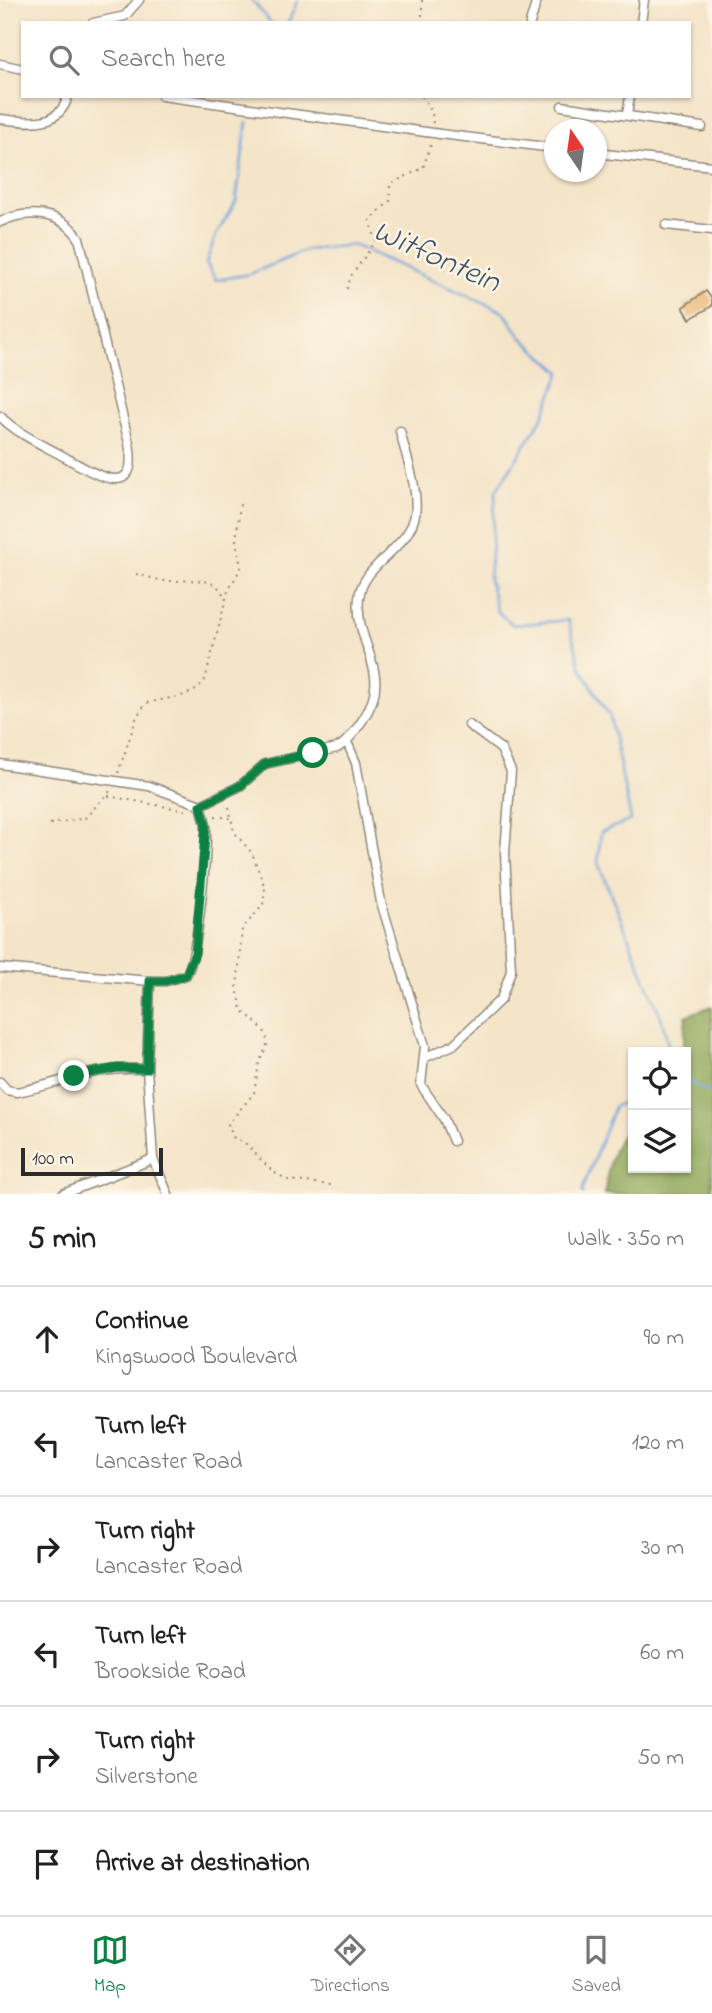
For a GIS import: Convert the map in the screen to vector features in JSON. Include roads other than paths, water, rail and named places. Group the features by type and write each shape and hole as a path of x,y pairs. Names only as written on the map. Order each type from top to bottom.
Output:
{"street":[{"path":"102,21 125,16 139,0"},
{"path":"531,21 537,0"},
{"path":"641,21 643,0"},
{"path":"0,64 21,69"},
{"path":"0,119 50,120 61,111 67,98"},
{"path":"177,98 544,147"},
{"path":"627,115 630,98"},
{"path":"562,106 702,127"},
{"path":"607,154 712,166"},
{"path":"0,222 23,212 36,213 60,220 73,229 79,238 129,443 129,468 124,476 114,480 96,475 30,438 0,416"},
{"path":"666,225 712,230"},
{"path":"202,810 240,786 265,764 337,748 347,742 373,704 378,690 359,614 359,597 363,583 408,533 414,519 416,503 400,431"},
{"path":"426,1057 453,1045 501,999 511,971 505,853 510,771 501,748 469,724"},
{"path":"347,742 356,763 381,902 426,1057 421,1085 444,1119 453,1141"},
{"path":"0,764 149,786 202,810"},
{"path":"0,968 150,981 178,979 186,975 193,962 205,837 202,810"},
{"path":"150,981 147,1069 153,1159 168,1194"},
{"path":"0,1082 7,1090 17,1092 89,1071 147,1069"},
{"path":"63,1194 153,1159"}],"waterway":[{"path":"252,0 269,21"},
{"name":"Witfontein","path":"289,21 298,0"},
{"name":"Witfontein","path":"247,122 236,201 216,235 206,263 216,280 250,274 307,250 353,245 504,312 521,337 561,372 543,417 496,491 489,579 497,611 513,625 568,620 581,668 610,717 631,820 601,832 598,863 661,1017 669,1047"},
{"path":"691,1082 712,1093"},
{"path":"584,1194 582,1191 614,1107 628,1100"}]}
